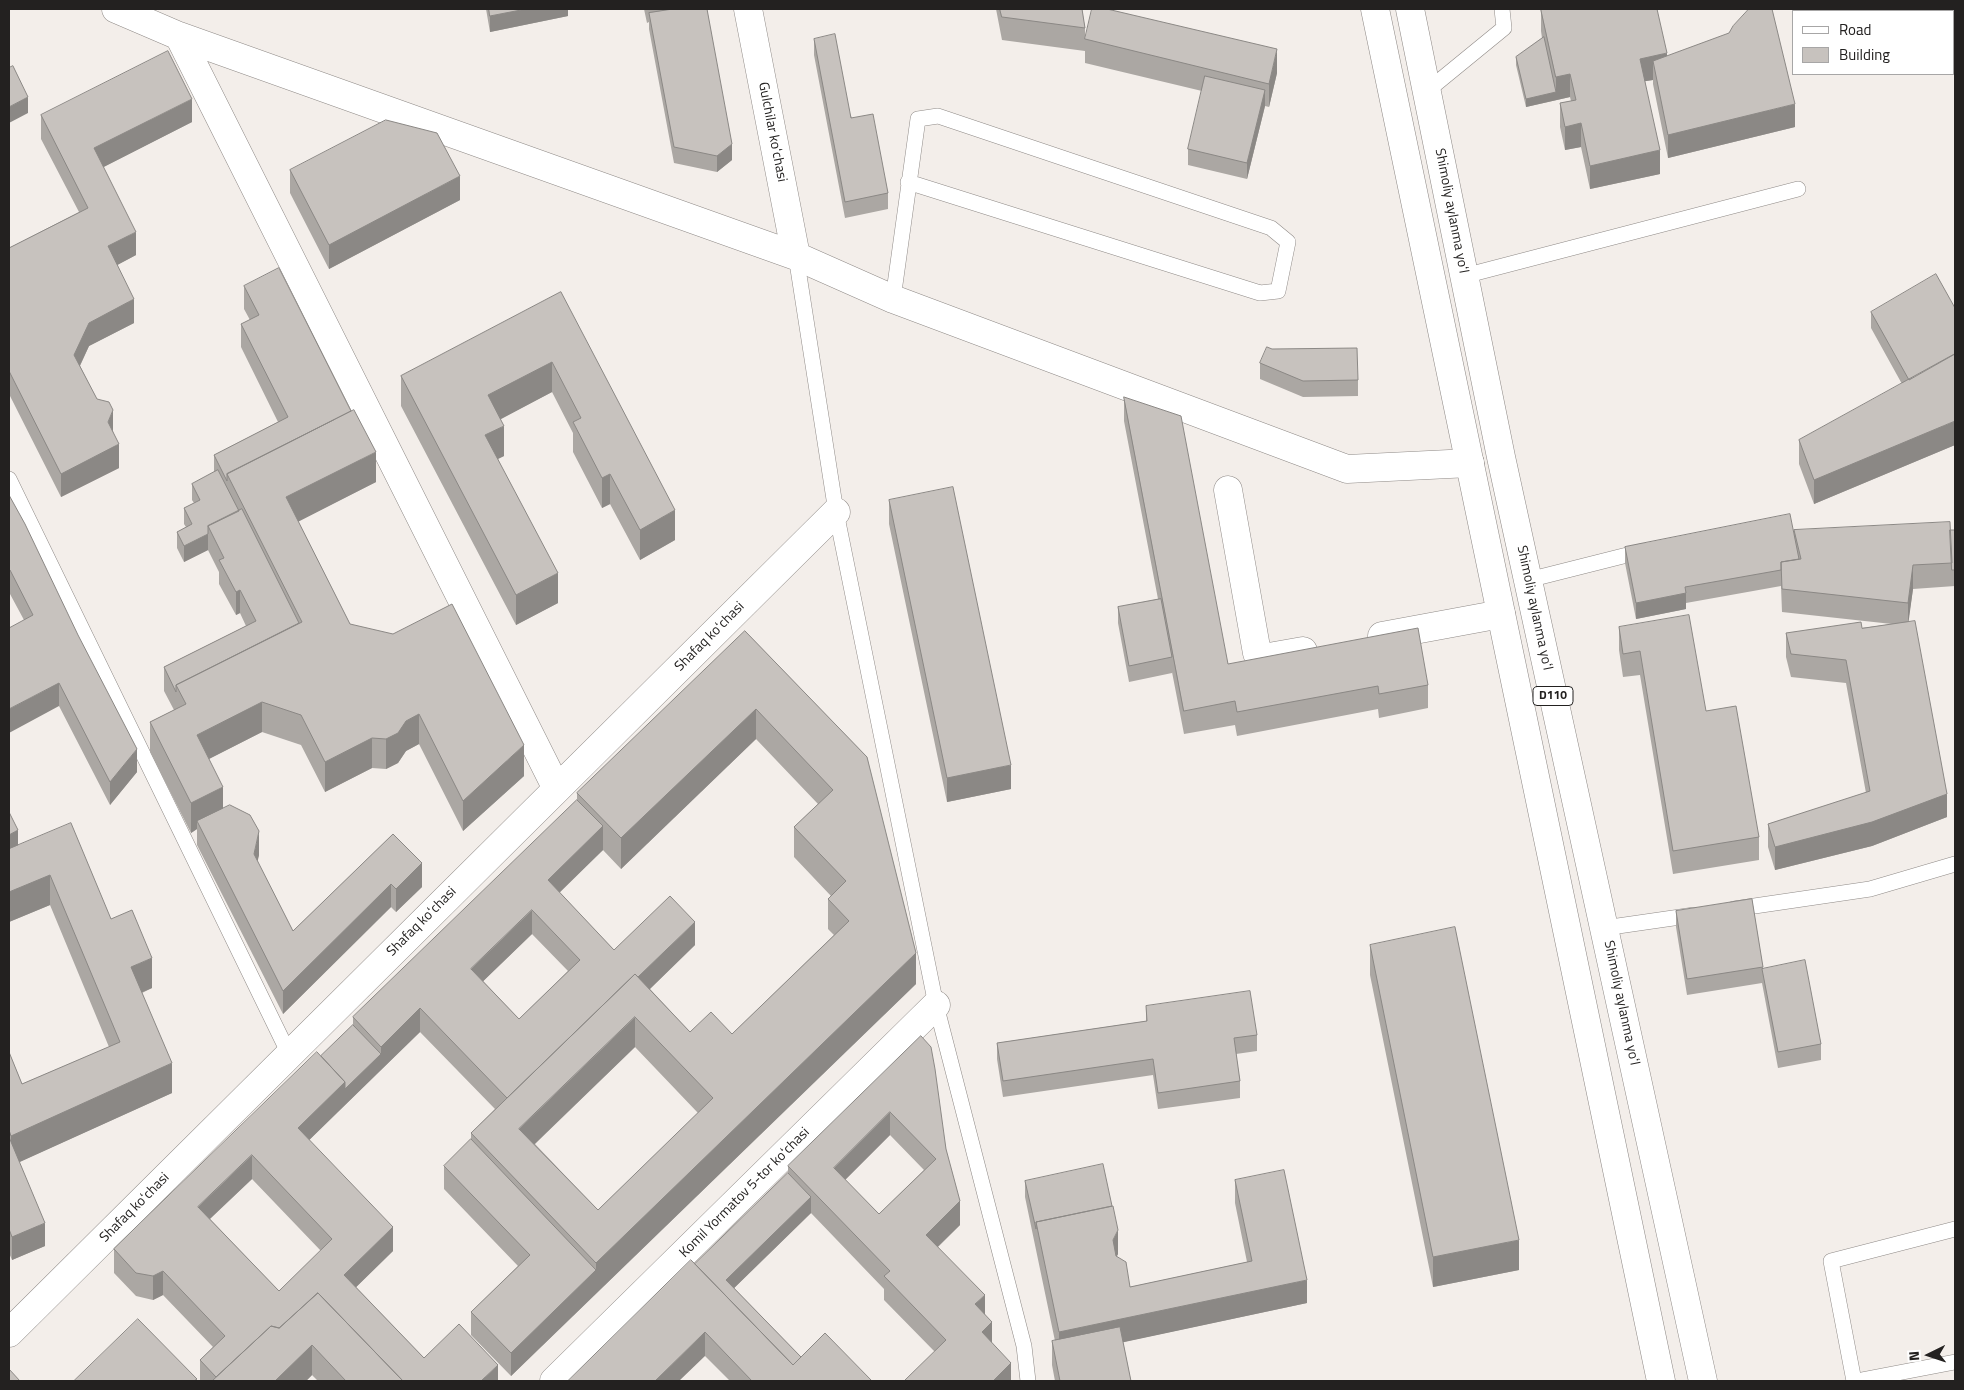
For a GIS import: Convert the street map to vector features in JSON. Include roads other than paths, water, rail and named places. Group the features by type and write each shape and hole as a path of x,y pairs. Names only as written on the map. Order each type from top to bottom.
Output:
{"street":[{"path":"116,9 179,36 796,256 892,299 1346,469 1470,463"},
{"name":"Gulchilar koʻchasi","path":"748,9 796,256"},
{"name":"D110","path":"1375,9 1661,1381"},
{"name":"Shimoliy aylanma yoʻl","path":"1410,9 1528,580 1703,1381"},
{"path":"179,36 557,789"},
{"path":"1228,490 1256,653 1270,658 1327,646"},
{"name":"Shafaq koʻchasi","path":"9,1333 836,512"},
{"path":"1356,641 1501,614"},
{"path":"1543,813 1577,804"},
{"name":"Komil Yormatov 5-tor koʻchasi","path":"554,1381 936,1005"}],"lane":[{"path":"1427,92 1504,28 1502,9"},
{"path":"892,299 908,182 918,119 938,116 1271,228 1288,242 1278,291 1260,293 908,182"},
{"path":"1464,276 1798,189"},
{"path":"796,256 836,512 936,1005 1024,1346 1028,1381"},
{"path":"9,480 289,1054"},
{"path":"1528,580 1660,546"},
{"path":"1604,928 1870,889 1955,864"},
{"path":"1955,1229 1831,1261 1855,1381 1955,1362"}]}
